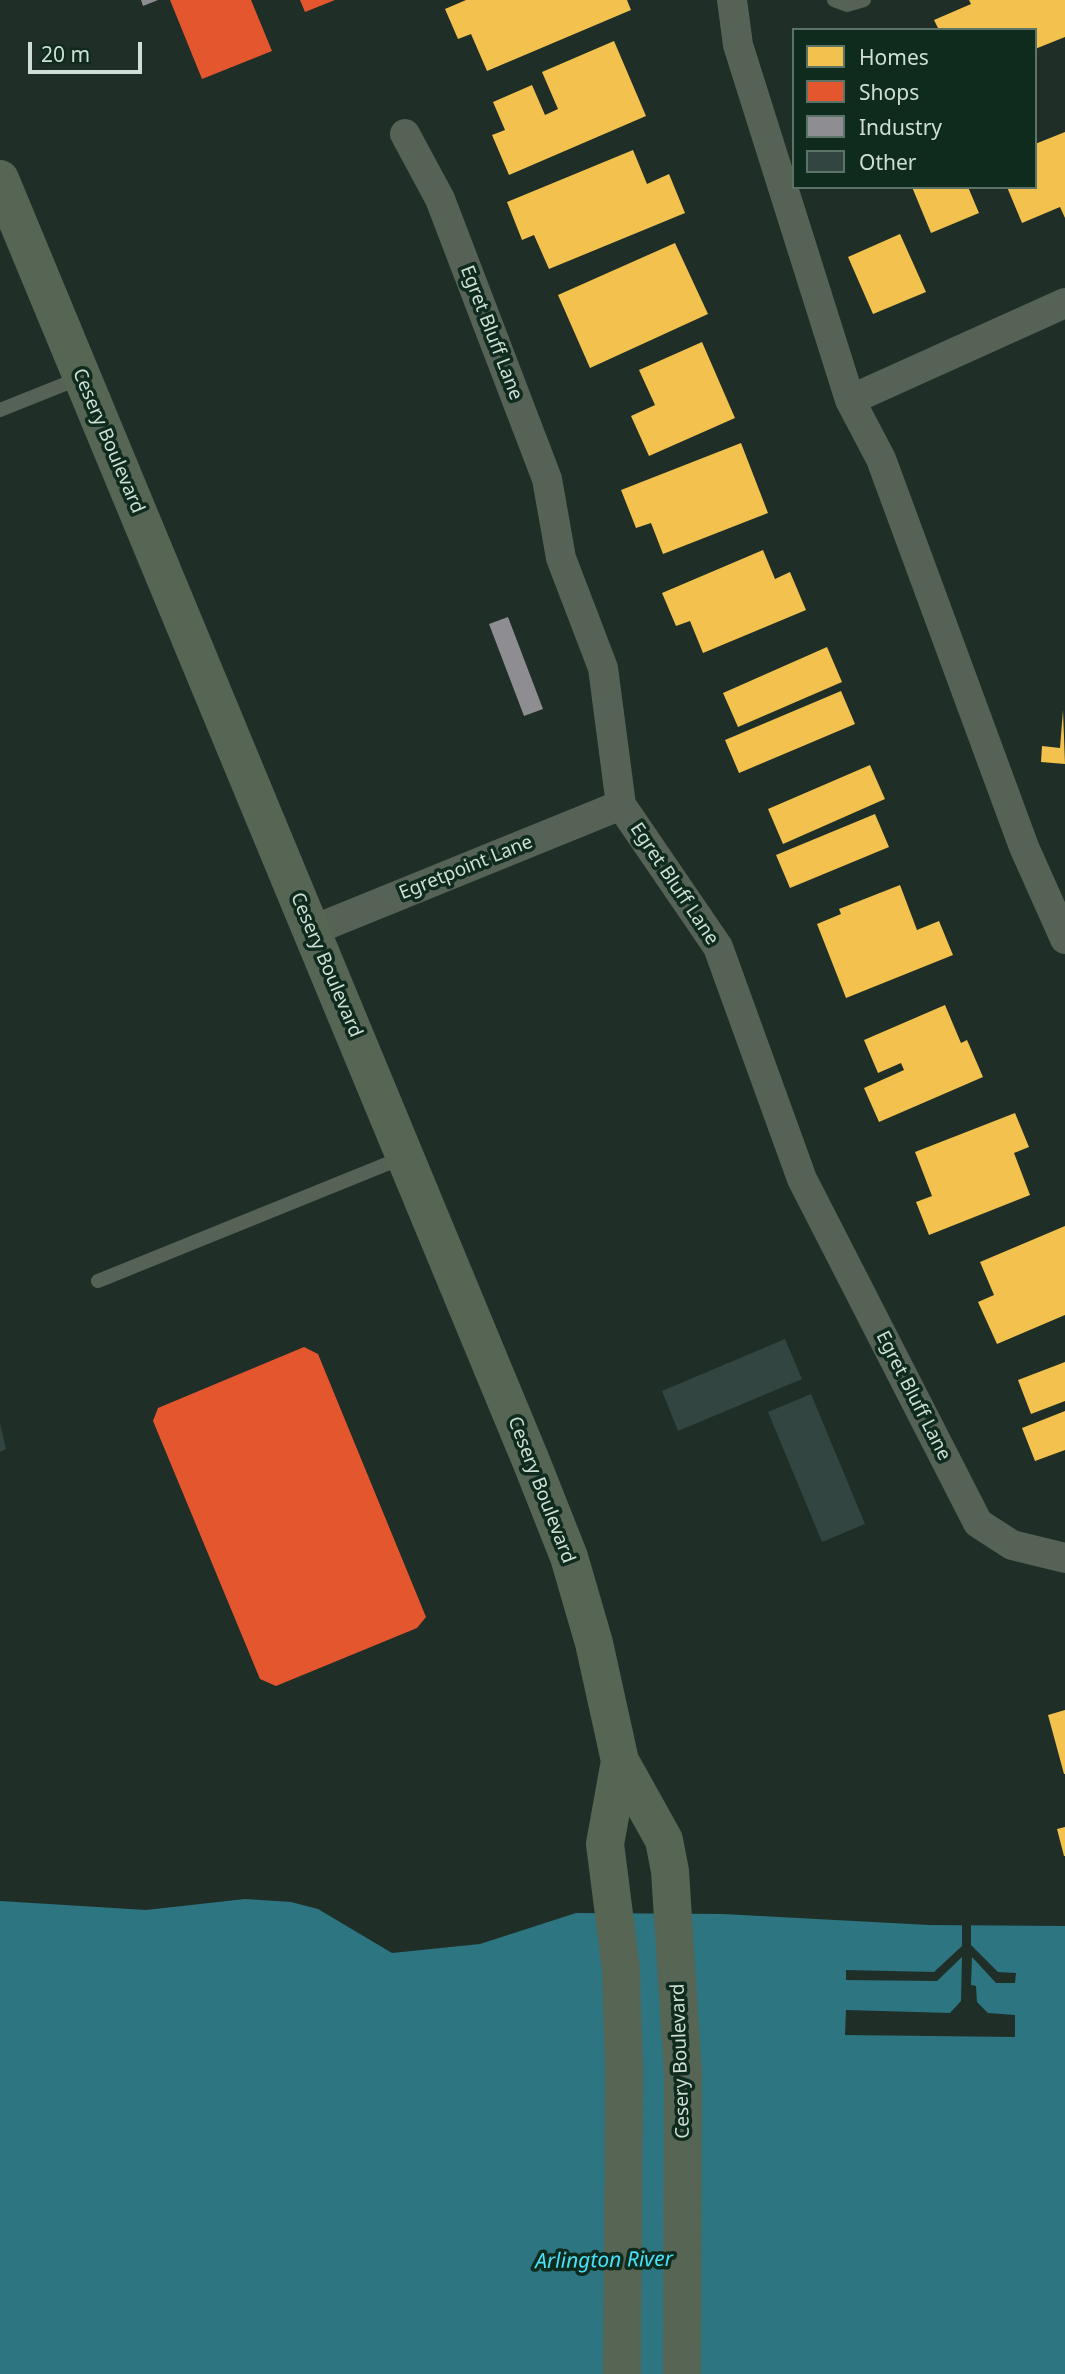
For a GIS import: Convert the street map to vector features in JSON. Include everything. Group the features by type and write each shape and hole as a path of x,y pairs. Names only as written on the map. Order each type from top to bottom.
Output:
{"main road":[{"name":"Cesery Boulevard","path":"0,179 569,1557 594,1643 620,1761 664,1840 670,1871 683,2074 682,2374"},
{"name":"Cesery Boulevard","path":"620,1761 605,1844 621,1969 624,2072 622,2374"}],"street":[{"path":"732,0 738,45 850,400 881,459 1024,848 1065,939"},
{"name":"Egret Bluff Lane","path":"405,134 440,199 547,479 561,558 603,668 621,805 718,947 802,1180 978,1523 1012,1545 1065,1558"},
{"path":"850,400 1065,303"},
{"name":"Egretpoint Lane","path":"311,931 621,805"}],"lane":[{"path":"834,0 847,5 864,0"},
{"path":"0,410 82,377"},
{"path":"98,1281 405,1157"}],"water":[{"name":"Arlington River","path":"245,1899 291,1902 318,1909 392,1953 480,1944 576,1913 723,1914 929,1925 1065,1926 1065,2374 0,2374 0,1901 146,1910"}],"pier":[{"path":"962,1922 971,1922 971,1945 998,1972 1016,1973 1015,1983 996,1983 972,1957 971,1985 976,1986 977,2002 988,2013 1015,2015 1015,2037 845,2035 846,2010 950,2013 961,2001 962,1957 937,1981 846,1980 846,1970 934,1972 962,1946"}],"building: Homes":[{"path":"466,0 627,0 631,10 487,71 471,34 458,39 445,9"},
{"path":"969,0 1065,0 1065,37 1037,48 1037,28 938,28 934,20 971,4"},
{"path":"614,41 646,116 509,175 492,135 505,130 493,102 532,85 545,115 558,109 542,72"},
{"path":"1065,132 1065,218 1060,207 1022,223 1008,189 1037,189 1037,143"},
{"path":"633,150 647,184 669,174 685,213 549,269 534,235 522,240 507,202"},
{"path":"913,189 969,189 979,213 931,233"},
{"path":"900,234 926,292 873,314 848,257"},
{"path":"675,243 708,314 590,368 558,295"},
{"path":"702,342 735,418 649,456 631,416 655,405 639,370"},
{"path":"741,443 768,513 663,554 651,523 636,528 621,490"},
{"path":"763,550 775,579 790,572 806,610 703,653 690,621 676,626 662,593"},
{"path":"827,647 842,682 738,727 723,693"},
{"path":"841,691 855,724 739,773 725,740"},
{"path":"1063,710 1065,764 1041,762 1042,746 1060,748"},
{"path":"870,765 885,799 783,844 768,809"},
{"path":"875,814 889,847 790,888 776,855"},
{"path":"900,885 917,930 939,921 953,955 846,998 817,924 841,914 839,909"},
{"path":"945,1005 961,1043 967,1040 983,1077 879,1122 864,1088 904,1070 901,1063 878,1073 864,1040"},
{"path":"1015,1113 1029,1147 1014,1153 1030,1195 929,1235 916,1202 932,1196 915,1152"},
{"path":"1065,1226 1065,1315 997,1344 978,1302 994,1295 980,1262"},
{"path":"1065,1362 1065,1401 1031,1414 1018,1380"},
{"path":"1065,1411 1065,1450 1035,1461 1022,1428"},
{"path":"1065,1710 1065,1774 1064,1774 1048,1715"},
{"path":"1065,1827 1065,1856 1064,1856 1057,1829"}],"building: Shops":[{"path":"170,0 251,0 272,51 202,79"},
{"path":"300,0 335,0 305,12"},
{"path":"304,1347 318,1354 426,1617 417,1628 276,1686 260,1679 153,1421 158,1408"}],"building: Industry":[{"path":"141,0 158,0 143,6"},
{"path":"508,617 543,709 524,716 489,624"}],"building: Other":[{"path":"785,1339 802,1379 678,1431 662,1391"},
{"path":"811,1394 865,1524 822,1542 768,1412"},
{"path":"0,1423 6,1449 0,1452"}]}
